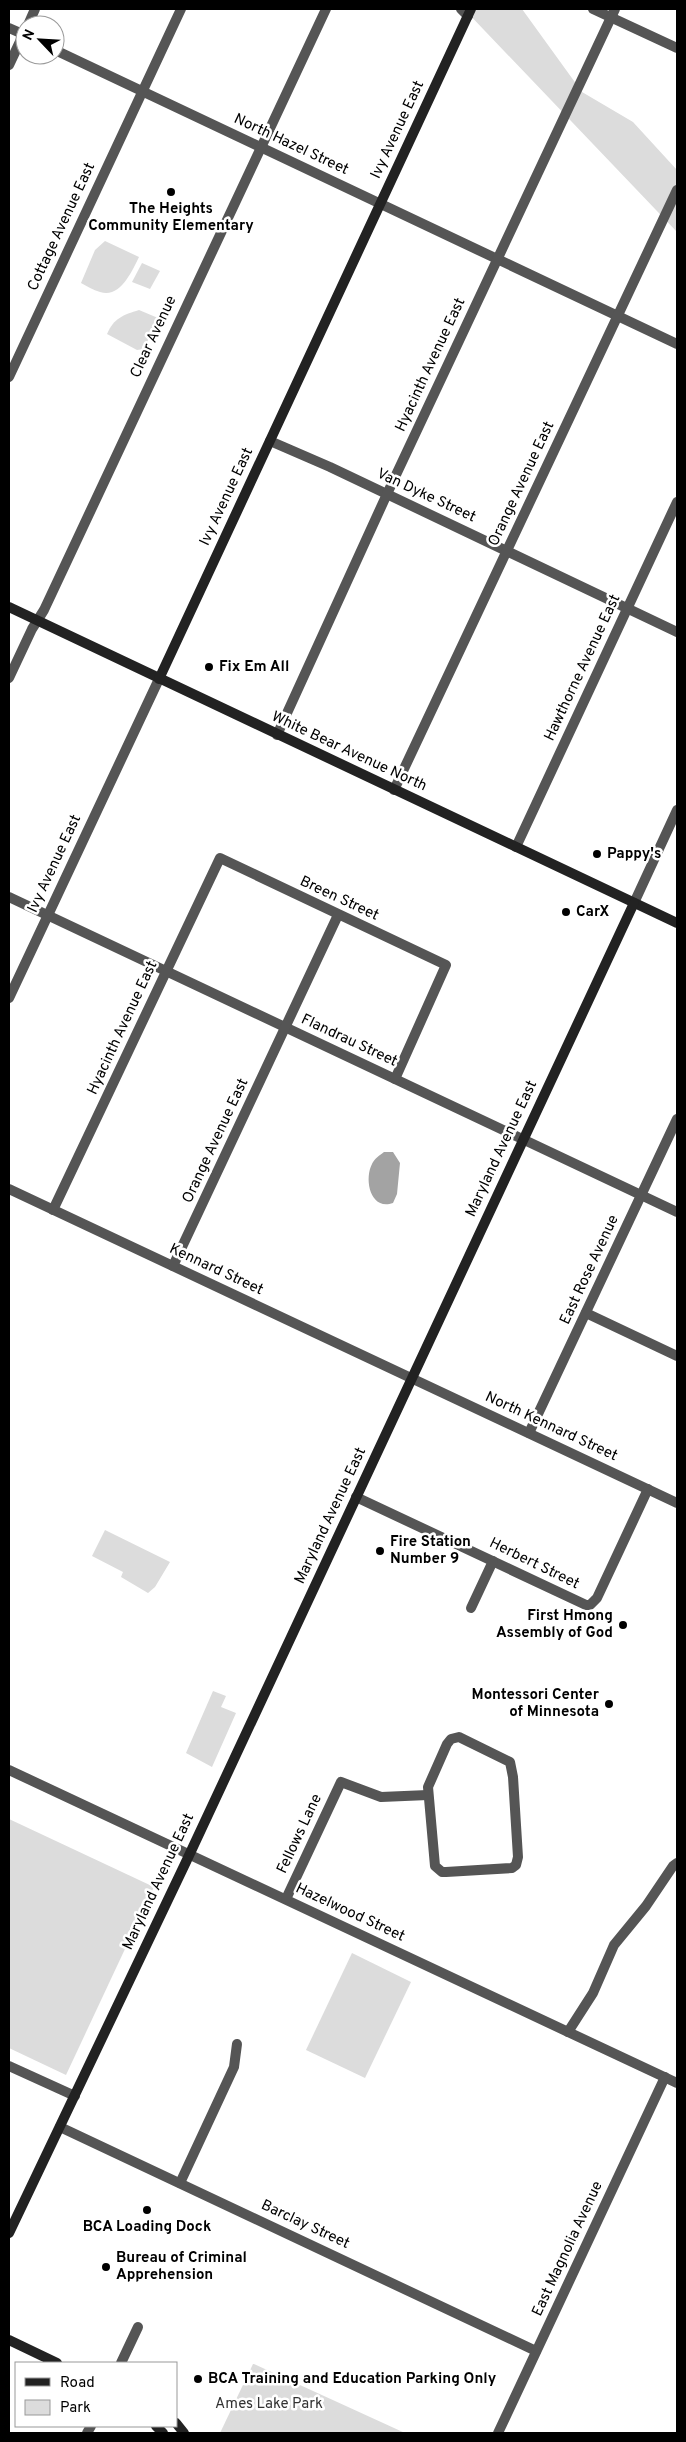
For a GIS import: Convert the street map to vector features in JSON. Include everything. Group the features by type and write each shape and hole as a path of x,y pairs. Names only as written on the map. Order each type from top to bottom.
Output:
{"main road":[{"name":"Ivy Avenue East","path":"158,679 380,203 466,11"},
{"name":"White Bear Avenue North","path":"9,607 677,923"},
{"name":"Maryland Avenue East","path":"9,2233 189,1854 634,903"},
{"path":"9,2340 55,2362"}],"street":[{"name":"Cottage Avenue East","path":"9,377 181,9"},
{"name":"Clear Avenue","path":"9,678 37,621 45,609 326,9"},
{"path":"593,9 613,13 677,48"},
{"name":"Hyacinth Avenue East","path":"277,735 387,494 613,13"},
{"path":"9,65 15,53"},
{"name":"North Hazel Street","path":"65,55 677,344"},
{"name":"Orange Avenue East","path":"394,790 677,190"},
{"name":"Van Dyke Street","path":"270,441 387,494 677,632"},
{"name":"Hawthorne Avenue East","path":"516,847 677,502"},
{"name":"Ivy Avenue East","path":"9,998 158,679"},
{"name":"Maryland Avenue East","path":"634,903 677,810"},
{"name":"Hyacinth Avenue East","path":"53,1210 220,858"},
{"name":"Breen Street","path":"220,858 446,965 395,1079"},
{"name":"Flandrau Street","path":"9,897 677,1212"},
{"name":"Orange Avenue East","path":"173,1266 338,915"},
{"name":"East Rose Avenue","path":"529,1433 677,1119"},
{"name":"Kennard Street","path":"9,1189 412,1378"},
{"path":"586,1314 677,1356"},
{"name":"North Kennard Street","path":"412,1378 677,1503"},
{"name":"Herbert Street","path":"356,1497 580,1603 590,1605 597,1598 648,1489"},
{"path":"471,1608 493,1561"},
{"path":"455,1737 506,1759 512,1767 513,1777 518,1857 516,1865 512,1868 442,1872 438,1870 434,1862 428,1795 430,1780 448,1744 455,1737"},
{"name":"Hazelwood Street","path":"9,1770 677,2083"},
{"name":"Fellows Lane","path":"286,1899 341,1782 381,1797 428,1795"},
{"path":"568,2032 594,1993 614,1945 646,1906 677,1863"},
{"path":"180,2183 234,2066 237,2044"},
{"path":"9,2066 75,2096"},
{"name":"East Magnolia Avenue","path":"498,2433 665,2077"},
{"name":"Barclay Street","path":"60,2127 536,2351"},
{"path":"120,2362 138,2327"}],"green space":[{"path":"464,9 522,9 582,92 633,122 677,170 677,232"},
{"path":"105,241 139,257 119,288 107,293 97,291 81,283 95,250"},
{"path":"142,263 160,271 150,289 132,282"},
{"path":"139,310 158,318 144,349 137,350 107,334 113,324 120,318"},
{"path":"105,1530 170,1562 155,1587 148,1593 121,1577 123,1572 92,1556"},
{"path":"213,1691 226,1696 221,1707 236,1713 212,1767 186,1753"},
{"path":"9,1819 154,1887 66,2075 9,2048"},
{"path":"352,1953 411,1982 365,2078 306,2050"},
{"name":"Ames Lake Park","path":"254,2364 405,2433 220,2433"}],"shaded area":[{"path":"384,1152 393,1152 400,1163 397,1194 393,1203 385,1204 374,1198 369,1185 370,1170 373,1162"}],"place":[{"name":"The Heights Community Elementary","path":"171,192"},
{"name":"Fix Em All","path":"209,667"},
{"name":"Pappy's","path":"597,854"},
{"name":"CarX","path":"566,912"},
{"name":"Fire Station Number 9","path":"380,1551"},
{"name":"First Hmong Assembly of God","path":"623,1625"},
{"name":"Montessori Center of Minnesota","path":"609,1704"},
{"name":"BCA Loading Dock","path":"147,2210"},
{"name":"Bureau of Criminal Apprehension","path":"106,2267"},
{"name":"BCA Training and Education Parking Only","path":"198,2379"}]}
